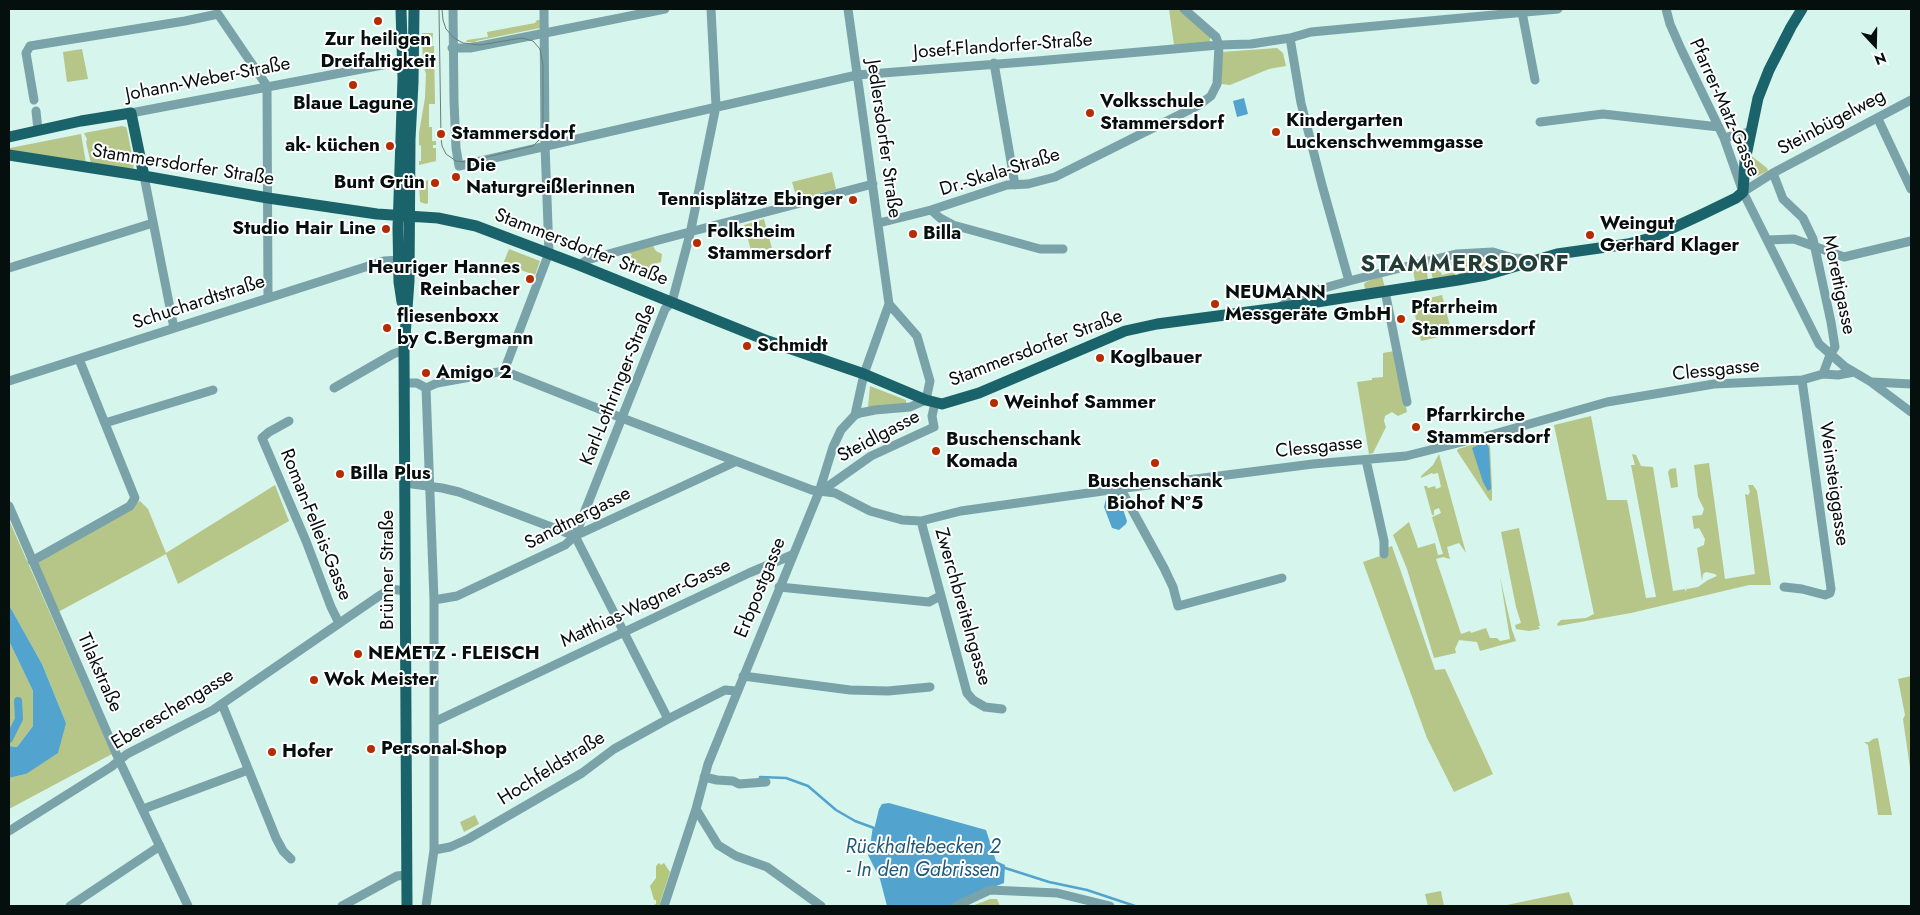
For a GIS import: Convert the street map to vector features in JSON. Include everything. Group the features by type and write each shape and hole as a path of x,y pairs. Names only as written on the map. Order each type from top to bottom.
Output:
{"main road":[{"name":"Brünner Straße","path":"401,9 408,63 410,139 399,260 399,282 404,324"},
{"name":"Brünner Straße","path":"408,63 414,9"},
{"path":"1743,192 1745,161 1758,98 1769,70 1802,9"},
{"path":"131,113 144,176"},
{"name":"Johann-Weber-Straße","path":"9,137 131,113"},
{"name":"Stammersdorfer Straße","path":"9,155 268,198 377,214 438,218 469,224 549,253 768,341 864,374 942,404 979,394 1126,331 1157,324 1278,308 1486,274 1557,254 1628,244 1651,238 1728,202 1743,192"},
{"name":"Brünner Straße","path":"404,216 408,281 404,324 407,906"}],"street":[{"path":"453,9 452,48 470,48 665,9"},
{"path":"426,388 437,383 504,370 549,253 545,145 544,9"},
{"name":"Karl-Lothringer-Straße","path":"576,536 665,309 672,302 690,234 716,106 711,9"},
{"name":"Jedlersdorfer Straße","path":"848,9 889,304"},
{"path":"1184,9 1216,37 1219,45"},
{"name":"Josef-Flandorfer-Straße","path":"452,48 456,148 459,166 857,75 1219,45 1251,44 1290,38 1311,32 1558,9"},
{"name":"Pfarrer-Matz-Gasse","path":"1666,9 1670,24 1724,138 1743,192 1819,344 1830,355 1871,382 1911,412"},
{"path":"1522,12 1535,80"},
{"path":"34,100 26,53 30,46 218,14 267,86 268,298"},
{"path":"1290,38 1301,103 1349,281"},
{"name":"Dr.-Skala-Straße","path":"879,224 931,210 1007,185 1028,184 1055,177 1185,114 1211,96 1217,84 1219,45"},
{"name":"Johann-Weber-Straße","path":"131,113 393,63 408,63"},
{"path":"994,63 1015,185"},
{"name":"Steinbügelweg","path":"1743,192 1773,173 1911,100"},
{"path":"36,111 38,130"},
{"path":"1540,122 1603,114 1719,128"},
{"path":"1878,119 1911,189"},
{"path":"1724,138 1750,132"},
{"name":"Morettigasse","path":"1773,173 1783,199 1797,211 1811,232 1831,322 1835,348 1830,355"},
{"path":"144,176 174,328"},
{"path":"579,265 587,260 873,184"},
{"path":"931,210 940,218 953,225 1040,250 1063,249"},
{"path":"9,268 153,223"},
{"path":"1767,240 1788,238 1844,257 1911,241"},
{"name":"Stammersdorfer Straße","path":"1278,308 1296,296 1456,254 1493,252 1513,258 1537,260"},
{"name":"Schuchardtstraße","path":"9,381 384,261 399,260"},
{"path":"1385,291 1407,402"},
{"path":"889,304 917,336 930,381 931,401 910,407 875,410 855,415 864,374 889,304"},
{"path":"334,388 392,354 404,350"},
{"path":"1823,374 1830,355"},
{"path":"32,561 130,506 135,498 80,359"},
{"name":"Clessgasse","path":"504,370 735,462 819,492 835,493 870,512 902,520 921,521 961,511 1117,489 1313,464 1406,456 1607,402 1714,384 1802,380 1823,374 1838,375 1854,372"},
{"name":"Weinsteiggasse","path":"1784,587 1825,595 1830,593 1828,562 1802,380"},
{"path":"1871,382 1911,384"},
{"path":"404,383 416,383 426,388"},
{"path":"426,388 434,600 434,850 426,906"},
{"path":"105,422 213,390"},
{"name":"Steidlgasse","path":"819,492 871,456 934,427 931,401"},
{"name":"Erbpostgasse","path":"664,906 696,810 704,777 736,691 819,492 840,430 855,415"},
{"name":"Roman-Felleis-Gasse","path":"289,421 262,438 339,623"},
{"path":"1366,460 1384,541 1384,554"},
{"name":"Sandtnergasse","path":"434,600 458,596 565,545 576,536 735,462"},
{"path":"405,483 459,492 576,536 668,719"},
{"path":"1117,489 1124,495 1164,568 1173,587 1178,606 1282,578"},
{"name":"Tilakstraße","path":"9,506 119,760 188,906"},
{"name":"Zwerchbreitelngasse","path":"921,521 967,693 973,700 985,707 1002,709"},
{"name":"Matthias-Wagner-Gasse","path":"434,722 792,555"},
{"path":"779,587 929,602 940,596"},
{"name":"Ebereschengasse","path":"9,831 127,754 222,704 388,591 393,589 405,591"},
{"path":"743,676 850,690 888,691 930,688"},
{"name":"Hochfeldstraße","path":"434,850 450,847 468,839 582,773 614,749 668,719 725,690 736,691"},
{"path":"222,704 276,838 283,851 291,858"},
{"path":"143,809 248,770"},
{"path":"704,777 733,781 739,784 766,782"},
{"path":"696,810 718,845 736,856 767,867 821,906"},
{"path":"70,906 160,846"},
{"path":"342,906 397,876 406,874"},
{"path":"956,906 990,890 1057,893 1110,906"}],"green space":[{"path":"1169,9 1179,9 1210,36 1210,42 1174,45"},
{"path":"537,20 540,20 540,28 476,41 475,43 466,42 467,40 488,37 487,32 535,23"},
{"path":"422,33 433,33 435,104 429,104 429,127 432,127 432,141 436,141 436,145 433,145 433,148 436,148 436,161 419,165 419,161 421,161 421,146 419,145 419,133 425,98 426,74 423,65"},
{"path":"1277,48 1283,53 1286,66 1269,69 1230,85 1221,84 1221,52"},
{"path":"82,49 88,79 67,82 63,52"},
{"path":"122,126 126,127 127,130 134,164 133,170 91,164 87,139 84,133"},
{"path":"81,134 86,163 9,150 10,148"},
{"path":"1749,154 1767,168 1768,171 1752,177"},
{"path":"832,172 836,189 797,199 792,182"},
{"path":"428,180 428,203 426,204 420,202 419,183"},
{"path":"764,219 774,256 754,261 744,225"},
{"path":"653,246 656,251 662,254 661,262 651,265 648,269 629,261 632,254 629,251"},
{"path":"509,249 540,261 535,275 503,264"},
{"path":"1480,256 1497,256 1503,263 1501,266 1459,275 1457,260"},
{"path":"1451,261 1453,265 1440,269 1440,271 1442,275 1454,272 1455,276 1433,280 1430,266"},
{"path":"1426,267 1428,279 1415,281 1413,270"},
{"path":"1382,276 1385,288 1365,289 1364,284 1366,282"},
{"path":"1442,295 1452,334 1421,341 1412,302"},
{"path":"1395,351 1407,412 1398,416 1392,412 1385,416 1386,427 1373,453 1369,454 1357,382 1383,377 1383,353"},
{"path":"870,386 906,400 906,404 868,407"},
{"path":"1591,416 1607,500 1627,500 1646,598 1656,597 1631,465 1635,465 1632,454 1636,455 1641,466 1653,467 1673,591 1685,589 1686,592 1687,586 1687,589 1698,587 1717,576 1706,572 1703,574 1702,581 1697,548 1704,545 1705,539 1699,528 1694,529 1692,516 1702,515 1704,509 1698,497 1694,465 1709,463 1725,579 1755,574 1745,494 1748,495 1750,492 1748,485 1753,485 1757,491 1771,585 1749,585 1631,613 1558,626 1557,624 1561,620 1586,618 1594,614 1554,425"},
{"path":"1484,441 1490,446 1492,500 1490,501 1457,451 1458,449"},
{"path":"1439,454 1466,553 1459,543 1447,547 1450,559 1443,557 1436,559 1461,634 1486,628 1490,638 1497,638 1500,641 1510,639 1500,577 1516,641 1480,651 1477,642 1459,640 1455,649 1456,653 1434,658 1407,569 1393,535 1409,522 1418,548 1435,543 1438,555 1443,554 1432,517 1441,513 1439,508 1434,510 1434,515 1432,515 1424,486 1428,488 1435,486 1436,489 1441,487 1438,473 1432,473 1421,478 1433,465"},
{"path":"1676,468 1678,487 1671,488 1668,472 1670,469"},
{"path":"275,485 289,521 178,584 166,554 58,612 36,563 140,501 148,509 166,553"},
{"path":"9,520 112,754 9,809 9,778 26,774 66,723 42,664 9,605"},
{"path":"1519,528 1540,626 1538,626 1540,629 1529,631 1516,629 1515,625 1521,623 1501,532"},
{"path":"1392,546 1435,670 1445,669 1493,774 1454,792 1427,738 1363,562 1386,554 1387,548"},
{"path":"9,641 33,691 33,726 17,747 9,746"},
{"path":"1911,676 1911,775 1903,719 1905,715 1898,679"},
{"path":"1878,738 1892,815 1878,815 1868,745 1864,742"},
{"path":"475,815 479,824 464,832 460,822"},
{"path":"659,863 661,865 664,863 670,872 659,906 652,906 656,904 656,900 654,900 650,886 656,878 656,866"},
{"path":"1441,891 1444,906 1428,906 1425,894"},
{"path":"1569,892 1574,906 1502,906"},
{"path":"990,899 997,899 1000,906 972,906"}],"water":[{"path":"1244,98 1248,114 1237,117 1233,101"},
{"path":"1484,442 1487,443 1489,449 1491,489 1488,491 1483,482 1472,448"},
{"path":"1113,496 1122,506 1127,521 1119,530 1112,528 1104,507 1106,499"},
{"path":"9,605 42,664 66,723 58,753 26,774 9,778 9,746 17,747 33,726 33,691 9,641"},
{"name":"Rückhaltebecken 2 - In den Gabrissen","path":"889,803 986,830 996,861 1005,865 1004,883 962,899 951,906 887,906 880,879 868,855 879,809 882,804"}],"waterway":[{"path":"9,739 19,719 18,701"},
{"path":"760,777 786,778 808,786 836,810 855,821 874,828 871,848"},
{"path":"1002,867 1049,882 1087,890 1135,906"}],"tram line":[{"path":"439,9 441,138 446,154 456,161 466,162 533,146 539,140 543,129 543,65 540,49 533,41 522,38 480,45 463,43 454,38 446,29 442,9"}],"place":[{"name":"Zur heiligen Dreifaltigkeit","path":"378,21"},
{"name":"Blaue Lagune","path":"353,85"},
{"name":"Volksschule Stammersdorf","path":"1090,113"},
{"name":"Kindergarten Luckenschwemmgasse","path":"1276,132"},
{"name":"Stammersdorf","path":"441,134"},
{"name":"ak- küchen","path":"390,146"},
{"name":"Die Naturgreißlerinnen","path":"456,177"},
{"name":"Bunt Grün","path":"435,183"},
{"name":"Tennisplätze Ebinger","path":"853,200"},
{"name":"Studio Hair Line","path":"386,229"},
{"name":"Billa","path":"913,234"},
{"name":"Weingut Gerhard Klager","path":"1590,235"},
{"name":"Folksheim Stammersdorf","path":"697,243"},
{"name":"Heuriger Hannes Reinbacher","path":"530,279"},
{"name":"NEUMANN Messgeräte GmbH","path":"1215,304"},
{"name":"Pfarrheim Stammersdorf","path":"1401,319"},
{"name":"fliesenboxx by C.Bergmann","path":"387,328"},
{"name":"Schmidt","path":"747,346"},
{"name":"Koglbauer","path":"1100,358"},
{"name":"Amigo 2","path":"426,373"},
{"name":"Weinhof Sammer","path":"994,403"},
{"name":"Pfarrkirche Stammersdorf","path":"1416,427"},
{"name":"Buschenschank Komada","path":"936,451"},
{"name":"Buschenschank Biohof N°5","path":"1155,463"},
{"name":"Billa Plus","path":"340,474"},
{"name":"NEMETZ - FLEISCH","path":"358,654"},
{"name":"Wok Meister","path":"314,680"},
{"name":"Personal-Shop","path":"371,749"},
{"name":"Hofer","path":"272,752"}],"district":[{"name":"STAMMERSDORF","path":"1465,265"}]}
